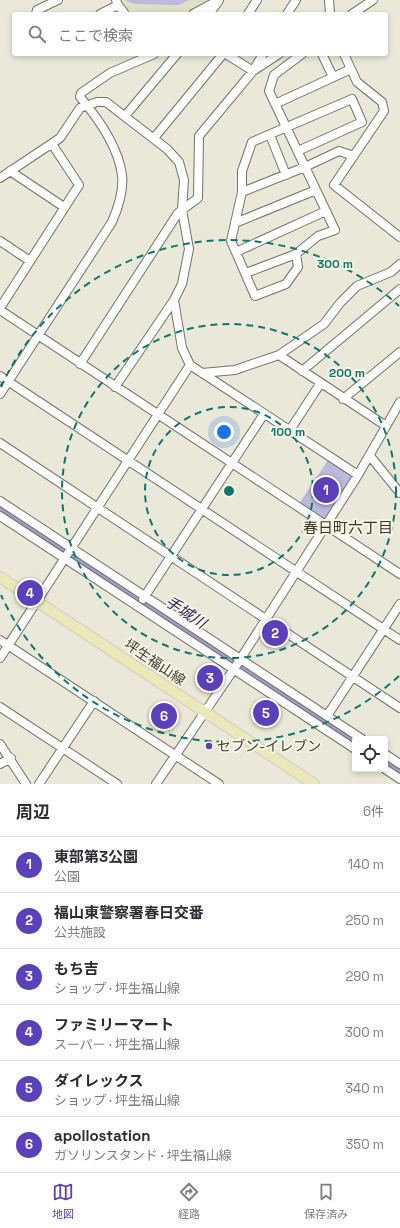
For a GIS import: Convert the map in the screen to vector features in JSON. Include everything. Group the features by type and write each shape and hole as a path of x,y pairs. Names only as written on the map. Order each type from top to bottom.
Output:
{"main road":[{"name":"坪生福山線","path":"0,577 314,784"}],"street":[{"path":"40,4 58,0"},
{"path":"197,12 219,0"},
{"path":"210,12 219,0"},
{"path":"249,12 257,0"},
{"path":"288,12 296,0"},
{"path":"329,0 330,12"},
{"path":"354,12 363,3 373,0"},
{"path":"103,12 117,3 124,12"},
{"path":"0,394 112,222 121,196 122,176 118,155 109,137 80,97 82,92 110,73 149,56"},
{"path":"125,116 175,56"},
{"path":"154,138 223,56"},
{"path":"228,56 253,71"},
{"path":"80,364 178,213 198,198 199,136 253,71 262,56"},
{"path":"253,71 276,56"},
{"path":"246,274 296,254 318,236 335,230 269,91 274,75 299,56"},
{"path":"323,56 333,77"},
{"path":"345,56 357,82 382,102 384,111 334,185 400,237"},
{"path":"275,104 351,69"},
{"path":"296,254 298,267 286,284 255,296 231,241 242,192 242,172 252,142 352,99 362,122 298,151"},
{"path":"0,178 52,144 66,131 75,113 80,108 87,105 106,102 154,138 179,162 184,180 182,210 189,249 182,284 174,300 116,387"},
{"path":"270,134 286,175"},
{"path":"52,144 78,185 0,309 158,416 400,574"},
{"path":"242,192 305,167 339,151 354,156"},
{"path":"10,171 64,207"},
{"path":"235,223 316,190"},
{"path":"236,252 326,211"},
{"path":"0,241 30,261"},
{"path":"201,373 235,370 279,355 324,324 357,286 391,272 400,264"},
{"path":"302,371 400,289"},
{"path":"174,300 182,348 190,365 358,475"},
{"path":"343,399 400,352"},
{"path":"279,355 320,384 386,426"},
{"path":"0,658 190,365"},
{"path":"0,376 400,640"},
{"path":"290,430 320,384"},
{"path":"156,784 237,664 358,475 400,402"},
{"path":"141,601 264,414"},
{"path":"0,443 400,708"},
{"path":"370,456 400,493"},
{"path":"0,501 69,553 237,664 352,747"},
{"path":"0,516 69,553 237,664 327,716 357,736"},
{"path":"327,716 400,604"},
{"path":"0,640 219,784"},
{"path":"39,784 94,701"},
{"path":"0,707 117,784"},
{"path":"0,744 11,758 26,784"},
{"path":"388,756 400,764"},
{"path":"0,764 11,758"},
{"path":"388,771 400,779"}],"shaded area":[{"path":"118,0 215,0 192,12 127,12"},
{"path":"125,0 189,0 179,5 135,4"},
{"path":"328,460 353,476 324,521 299,504"}],"waterway":[{"name":"手城川","path":"0,508 352,739"},
{"name":"手城川","path":"388,763 400,771"}],"place":[{"name":"東部第3公園","path":"326,490"},
{"name":"ファミリーマート","path":"30,593"},
{"name":"福山東警察署春日交番","path":"275,633"},
{"name":"もち吉","path":"210,678"},
{"name":"ダイレックス","path":"266,713"},
{"name":"apollostation","path":"164,716"},
{"name":"セブン-イレブン","path":"209,746"}],"district":[{"name":"春日町六丁目","path":"348,527"}]}
